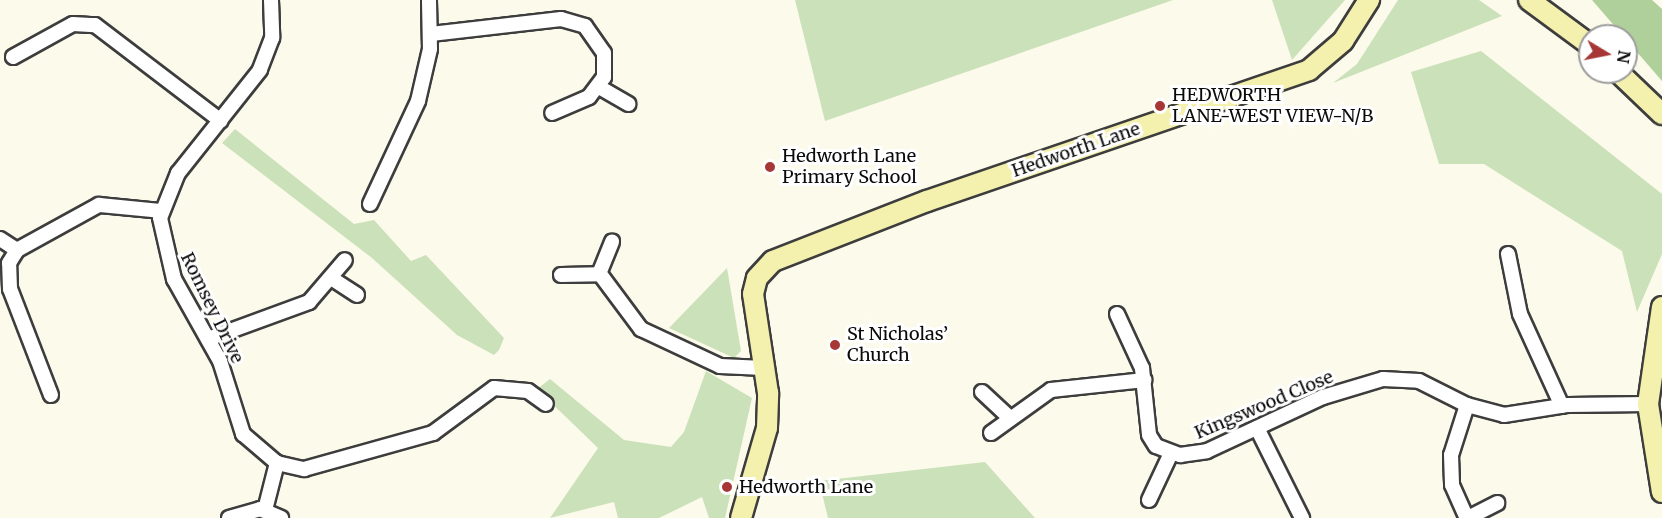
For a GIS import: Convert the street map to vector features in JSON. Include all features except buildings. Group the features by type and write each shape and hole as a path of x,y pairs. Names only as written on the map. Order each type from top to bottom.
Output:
{"street":[{"name":"Romsey Drive","path":"271,0 274,24 267,55 221,121 178,173 161,211 160,233 171,270 208,339 243,434 277,463"},
{"path":"370,204 418,101 431,34 429,0"},
{"name":"Hedworth Lane","path":"741,518 767,428 764,368 753,294 757,278 773,261 927,201 1309,70 1343,41 1369,0"},
{"path":"1529,0 1578,36"},
{"path":"431,34 575,21 593,32 604,52 599,87 589,97 552,113"},
{"path":"12,57 73,24 95,24 221,121"},
{"path":"1631,84 1662,114"},
{"path":"599,87 628,104"},
{"path":"51,395 10,289 9,263 17,250 99,205 161,211"},
{"path":"0,239 17,250"},
{"path":"599,274 612,242"},
{"path":"1508,254 1520,314 1562,406"},
{"path":"208,339 309,302 345,260"},
{"path":"561,275 599,274 614,286 628,318 641,329 720,366 764,368"},
{"path":"331,278 357,295"},
{"path":"1662,307 1648,404 1662,492"},
{"path":"1117,314 1135,348 1144,380 1149,435 1171,453 1149,500"},
{"name":"Kingswood Close","path":"1171,453 1207,451 1323,397 1383,379 1435,386 1467,405 1504,415 1562,406 1648,404"},
{"path":"991,434 1010,418 1052,390 1144,380"},
{"path":"265,510 277,463 304,469 366,448 417,439 494,388 528,391 546,404"},
{"path":"982,392 1010,418"},
{"path":"1467,405 1451,454 1452,485 1467,518 1497,503"},
{"path":"1257,428 1302,518"},
{"path":"229,518 265,510 281,518"}],"green space":[{"path":"795,0 1173,0 825,121"},
{"path":"1272,0 1345,0 1292,60"},
{"path":"1398,0 1479,0 1502,16 1333,83 1357,64"},
{"path":"1592,0 1652,0 1662,9 1662,81 1638,53 1638,24 1613,24"},
{"path":"1481,51 1662,194 1662,254 1637,312 1622,251 1484,164 1439,164 1411,72"},
{"path":"235,129 354,224 374,220 411,261 426,255 504,338 499,350 494,355 457,335 372,258 222,143"},
{"path":"727,268 741,351 734,358 669,328"},
{"path":"706,371 752,398 725,518 709,518 702,497 659,518 618,518 614,502 550,518 598,448 537,389 550,379 624,440 671,447 684,432"},
{"path":"985,462 1035,518 828,518 819,481"}],"place":[{"name":"HEDWORTH LANE-WEST VIEW-N/B","path":"1160,106"},
{"name":"Hedworth Lane Primary School","path":"770,167"},
{"name":"St Nicholas’ Church","path":"835,345"},
{"name":"Hedworth Lane","path":"727,487"}]}
